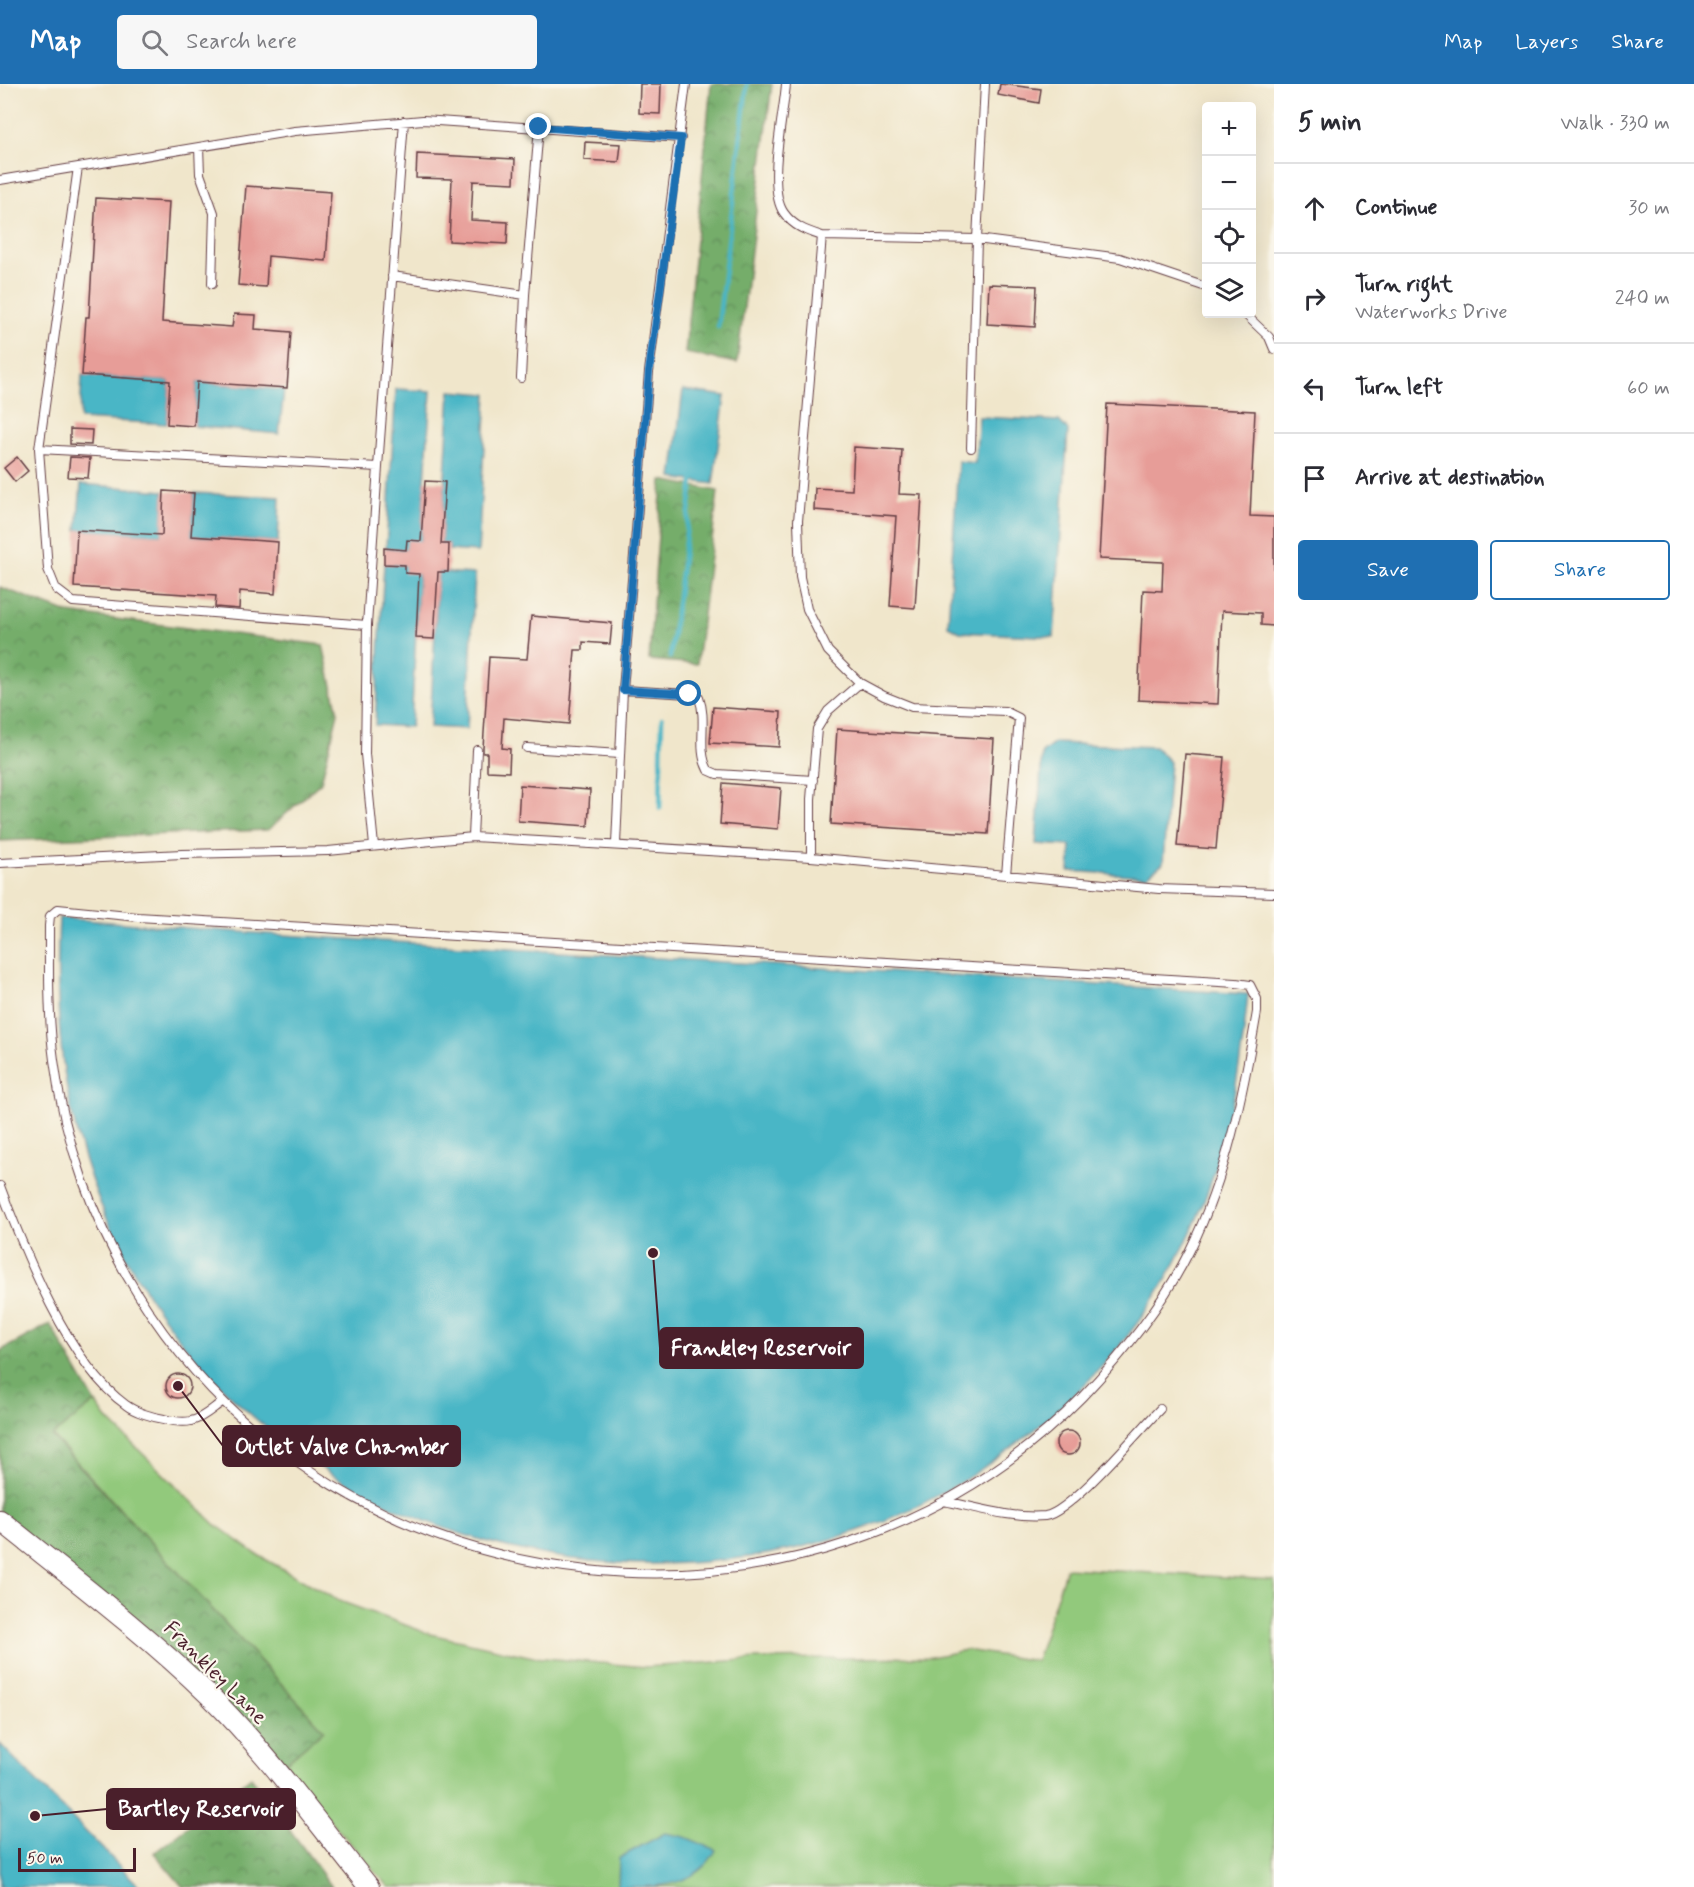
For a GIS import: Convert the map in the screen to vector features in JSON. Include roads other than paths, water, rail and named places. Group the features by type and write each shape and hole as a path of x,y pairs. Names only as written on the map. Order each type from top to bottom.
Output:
{"street":[{"name":"Frankley Lane","path":"0,1520 160,1649 210,1697 255,1747 369,1887"}],"lane":[{"path":"616,844 623,690 649,372 681,138 686,84"},
{"path":"786,84 776,186 783,212 801,230 822,236 977,239 1120,258 1202,286"},
{"path":"971,448 977,239 985,84"},
{"path":"0,180 295,131 423,120 681,138"},
{"path":"374,846 365,754 367,625 404,122"},
{"path":"521,378 525,295 539,127"},
{"path":"199,147 200,174 214,213 212,284"},
{"path":"78,167 39,449 48,569 56,589 73,602 367,625"},
{"path":"822,236 798,521 800,577 807,609 828,651 860,683 900,704 1005,711 1019,718 1006,875"},
{"path":"392,276 525,295"},
{"path":"1249,318 1269,337 1274,350"},
{"path":"39,449 378,467"},
{"path":"811,857 813,780 818,729 828,711 860,683"},
{"path":"623,690 689,694 699,698 704,724 702,757 708,770 717,774 813,780"},
{"path":"527,748 620,754"},
{"path":"473,837 477,750"},
{"path":"0,863 182,854 328,851 473,837 811,857 1159,889 1274,893"},
{"path":"58,909 138,917 1250,985 1257,999 1257,1012 1234,1132 1206,1214 1183,1263 1142,1328 1107,1370 1067,1412 1011,1460 943,1501 887,1529 782,1562 716,1571 662,1573 577,1569 524,1561 444,1540 380,1512 315,1474 222,1402 166,1335 137,1292 93,1207 73,1149 58,1089 51,1029 49,926 50,916 58,909"},
{"path":"0,1186 22,1245 65,1331 109,1390 127,1406 176,1421 192,1421 222,1402"},
{"path":"943,1501 1023,1515 1047,1516 1074,1499 1160,1409"}],"water":[{"path":"82,375 170,381 167,424 80,419"},
{"path":"197,382 284,390 279,434 194,426"},
{"path":"396,389 431,391 421,541 406,550 386,548"},
{"path":"683,390 725,396 713,484 672,478"},
{"path":"450,391 487,394 478,552 449,550 449,544 441,544"},
{"path":"979,417 1059,421 1068,430 1054,637 960,632 948,626 958,461 975,463"},
{"path":"81,484 164,491 162,535 77,530"},
{"path":"194,493 280,497 278,542 191,536"},
{"path":"384,564 405,565 419,574 411,727 375,725"},
{"path":"438,572 475,574 467,729 430,727"},
{"path":"1055,743 1155,747 1170,762 1163,863 1147,876 1069,871 1071,846 1036,844 1042,753"},
{"path":"59,918 267,934 1248,994 1241,1056 1230,1117 1213,1176 1190,1234 1172,1269 1128,1335 1075,1394 1015,1445 983,1468 945,1492 905,1512 865,1528 823,1542 780,1552 693,1563 648,1564 547,1555 450,1530 360,1491 279,1438 207,1372 148,1295 102,1207 71,1109 66,1085 60,1038"},
{"path":"0,1744 140,1887 0,1887"},
{"path":"665,1833 685,1837 716,1850 708,1862 688,1878 663,1885 618,1887 619,1858"}],"waterway":[{"path":"718,327 747,84"},
{"path":"670,657 693,481"},
{"path":"660,808 662,718"}],"place":[{"name":"Frankley Reservoir","path":"653,1253"},
{"name":"Outlet Valve Chamber","path":"178,1386"},
{"name":"Bartley Reservoir","path":"35,1816"}]}
